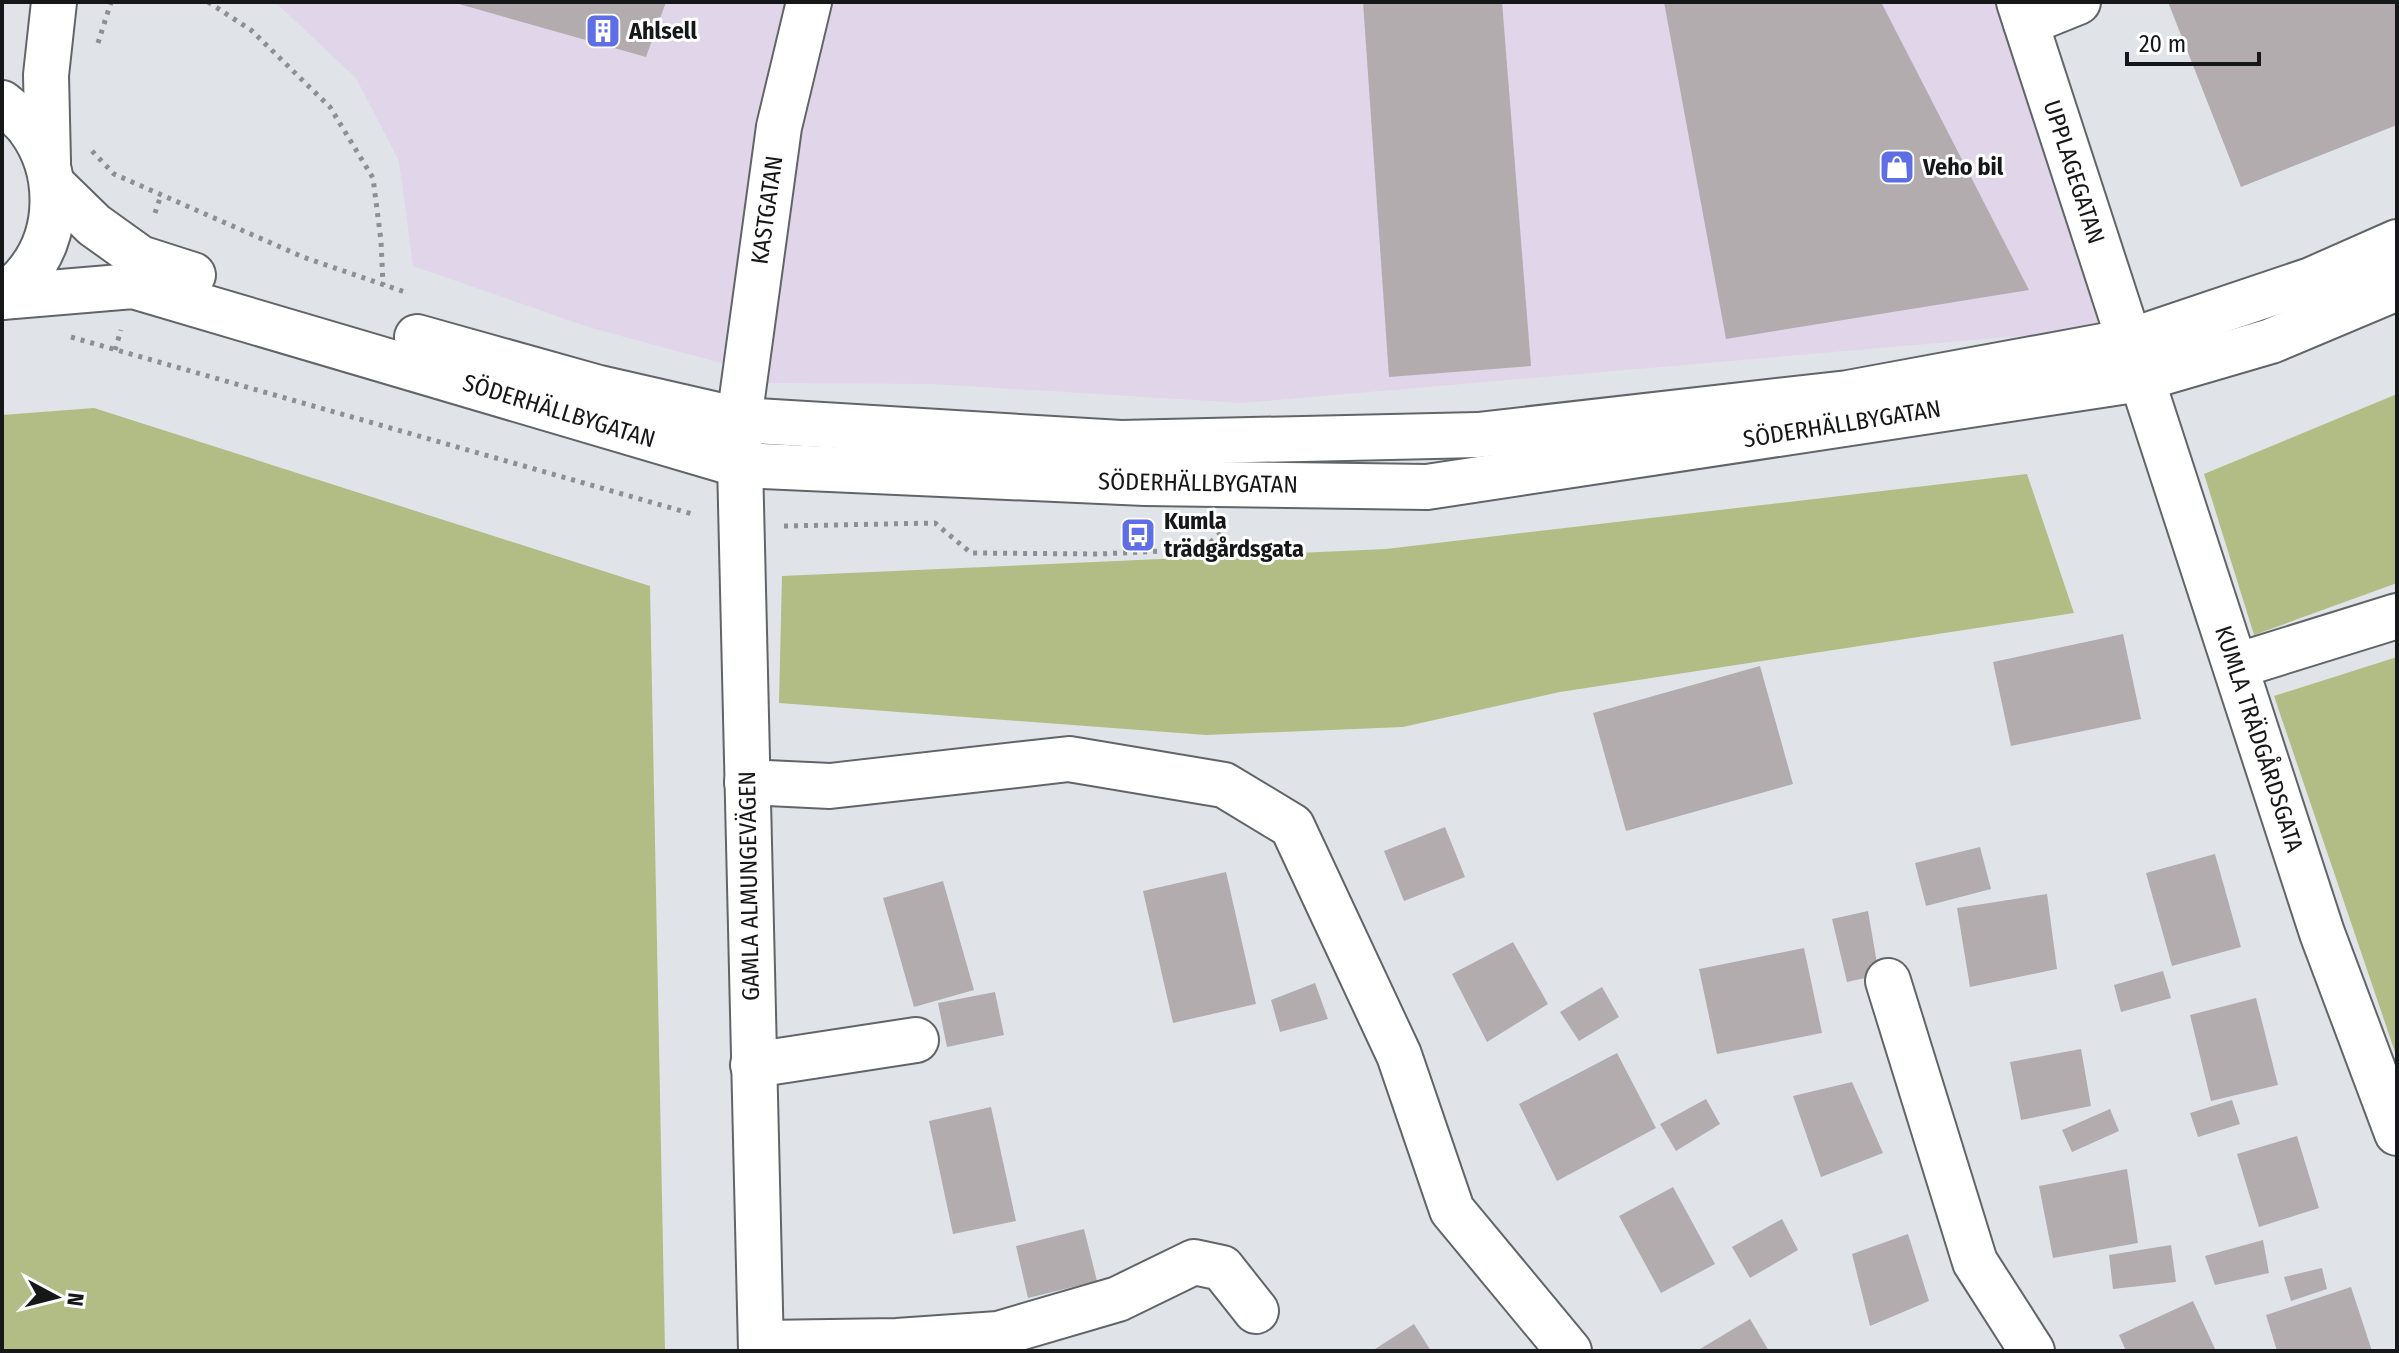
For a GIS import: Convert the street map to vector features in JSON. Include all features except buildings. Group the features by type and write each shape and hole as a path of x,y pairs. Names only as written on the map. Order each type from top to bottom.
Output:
{"street":[{"path":"2,297 25,276 43,249 52,217 46,75 54,2"},
{"name":"KASTGATAN","path":"739,420 779,127 809,2"},
{"path":"2022,13 2078,2"},
{"name":"UPPLAGEGATAN","path":"2022,13 2135,360"},
{"path":"2,103 29,127 51,174"},
{"name":"SÖDERHÄLLBYGATAN","path":"51,174 94,225 140,258 599,388 739,420 1121,443 1478,435 2135,360 2271,341 2397,288"},
{"name":"SÖDERHÄLLBYGATAN","path":"2,297 133,286 740,465 1145,483 1427,487 2135,360 2397,242"},
{"name":"KUMLA TRÄDGÅRDSGATA","path":"2135,360 2322,933 2397,1133"},
{"name":"GAMLA ALMUNGEVÄGEN","path":"739,420 761,1347"},
{"path":"2236,666 2397,616"},
{"path":"747,782 830,786 1069,759 1224,785 1292,826 1399,1055 1452,1210 1569,1351"},
{"path":"1888,981 1975,1262 2032,1351"},
{"path":"753,1065 916,1040"},
{"path":"761,1347 998,1334 1118,1299 1194,1262 1222,1268 1256,1311"}],"path":[{"path":"97,46 111,2"},
{"path":"208,2 251,30 330,107 373,178 383,285"},
{"path":"89,148 114,174 303,257 412,294"}],"shaded area":[{"path":"275,2 787,2 729,365 591,328 413,266 399,161 356,78"},
{"path":"812,2 2031,2 2148,325 1242,403 933,384 743,383"}],"green space":[{"path":"2397,394 2397,583 2254,635 2204,474"},
{"path":"94,408 650,586 665,1351 2,1351 2,415"},
{"path":"2027,474 2074,613 1560,692 1403,727 1206,735 779,703 782,576 1386,549"},
{"path":"2397,657 2397,1058 2274,696"}],"place":[{"name":"Ahlsell","path":"603,31"},
{"name":"Veho bil","path":"1897,167"},
{"name":"Kumla trädgårdsgata","path":"1138,535"}]}
